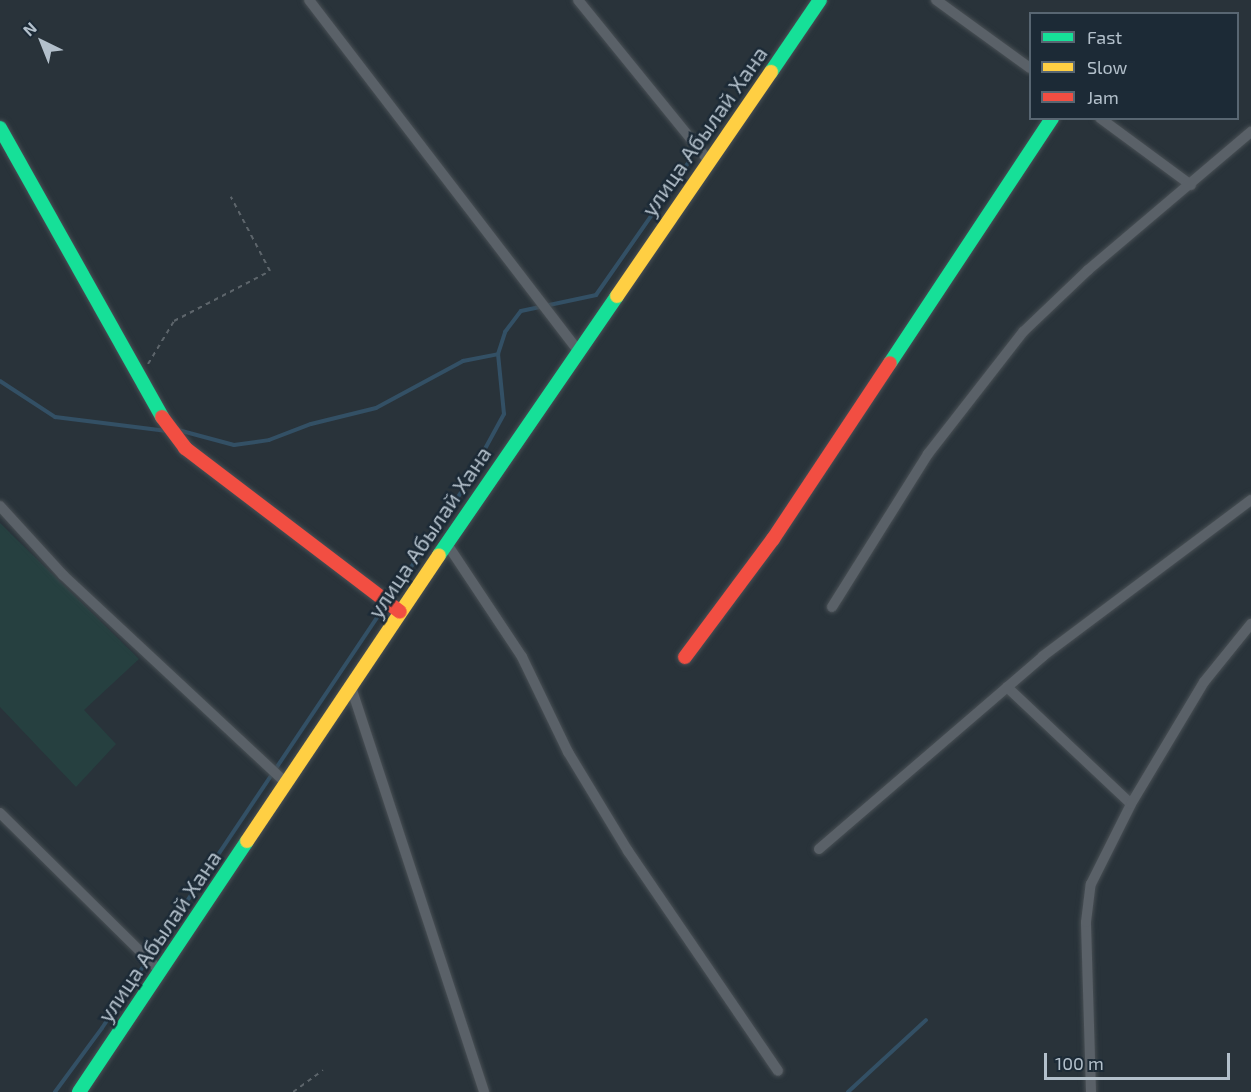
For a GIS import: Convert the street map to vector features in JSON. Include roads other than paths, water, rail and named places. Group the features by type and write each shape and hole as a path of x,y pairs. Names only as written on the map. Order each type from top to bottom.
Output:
{"main road":[{"name":"улица Абылай Хана","path":"79,1092 399,612 820,0"},
{"path":"685,657 773,539 1051,120"},
{"path":"0,128 140,377 184,448 399,612"}],"street":[{"path":"309,0 578,351"},
{"path":"578,0 709,161"},
{"path":"936,0 1029,67"},
{"path":"1103,120 1191,185"},
{"path":"832,607 928,454 1023,332 1088,270 1251,132"},
{"path":"819,849 1006,687 1251,500"},
{"path":"0,506 63,575 286,783"},
{"path":"447,544 522,657 568,752 628,850 778,1071"},
{"path":"1091,1092 1086,922 1091,884 1131,804 1204,682 1251,624"},
{"path":"351,687 484,1092"},
{"path":"1006,687 1131,804"},
{"path":"0,813 161,972"}],"waterway":[{"path":"389,600 462,491 504,414 498,354 505,332 521,311 596,295 688,163"},
{"path":"178,430 234,445 269,440 311,424 376,408 463,361 498,354"},
{"path":"0,381 55,417 167,431"},
{"path":"55,1092 102,1028 384,607"},
{"path":"848,1092 926,1020"}]}
